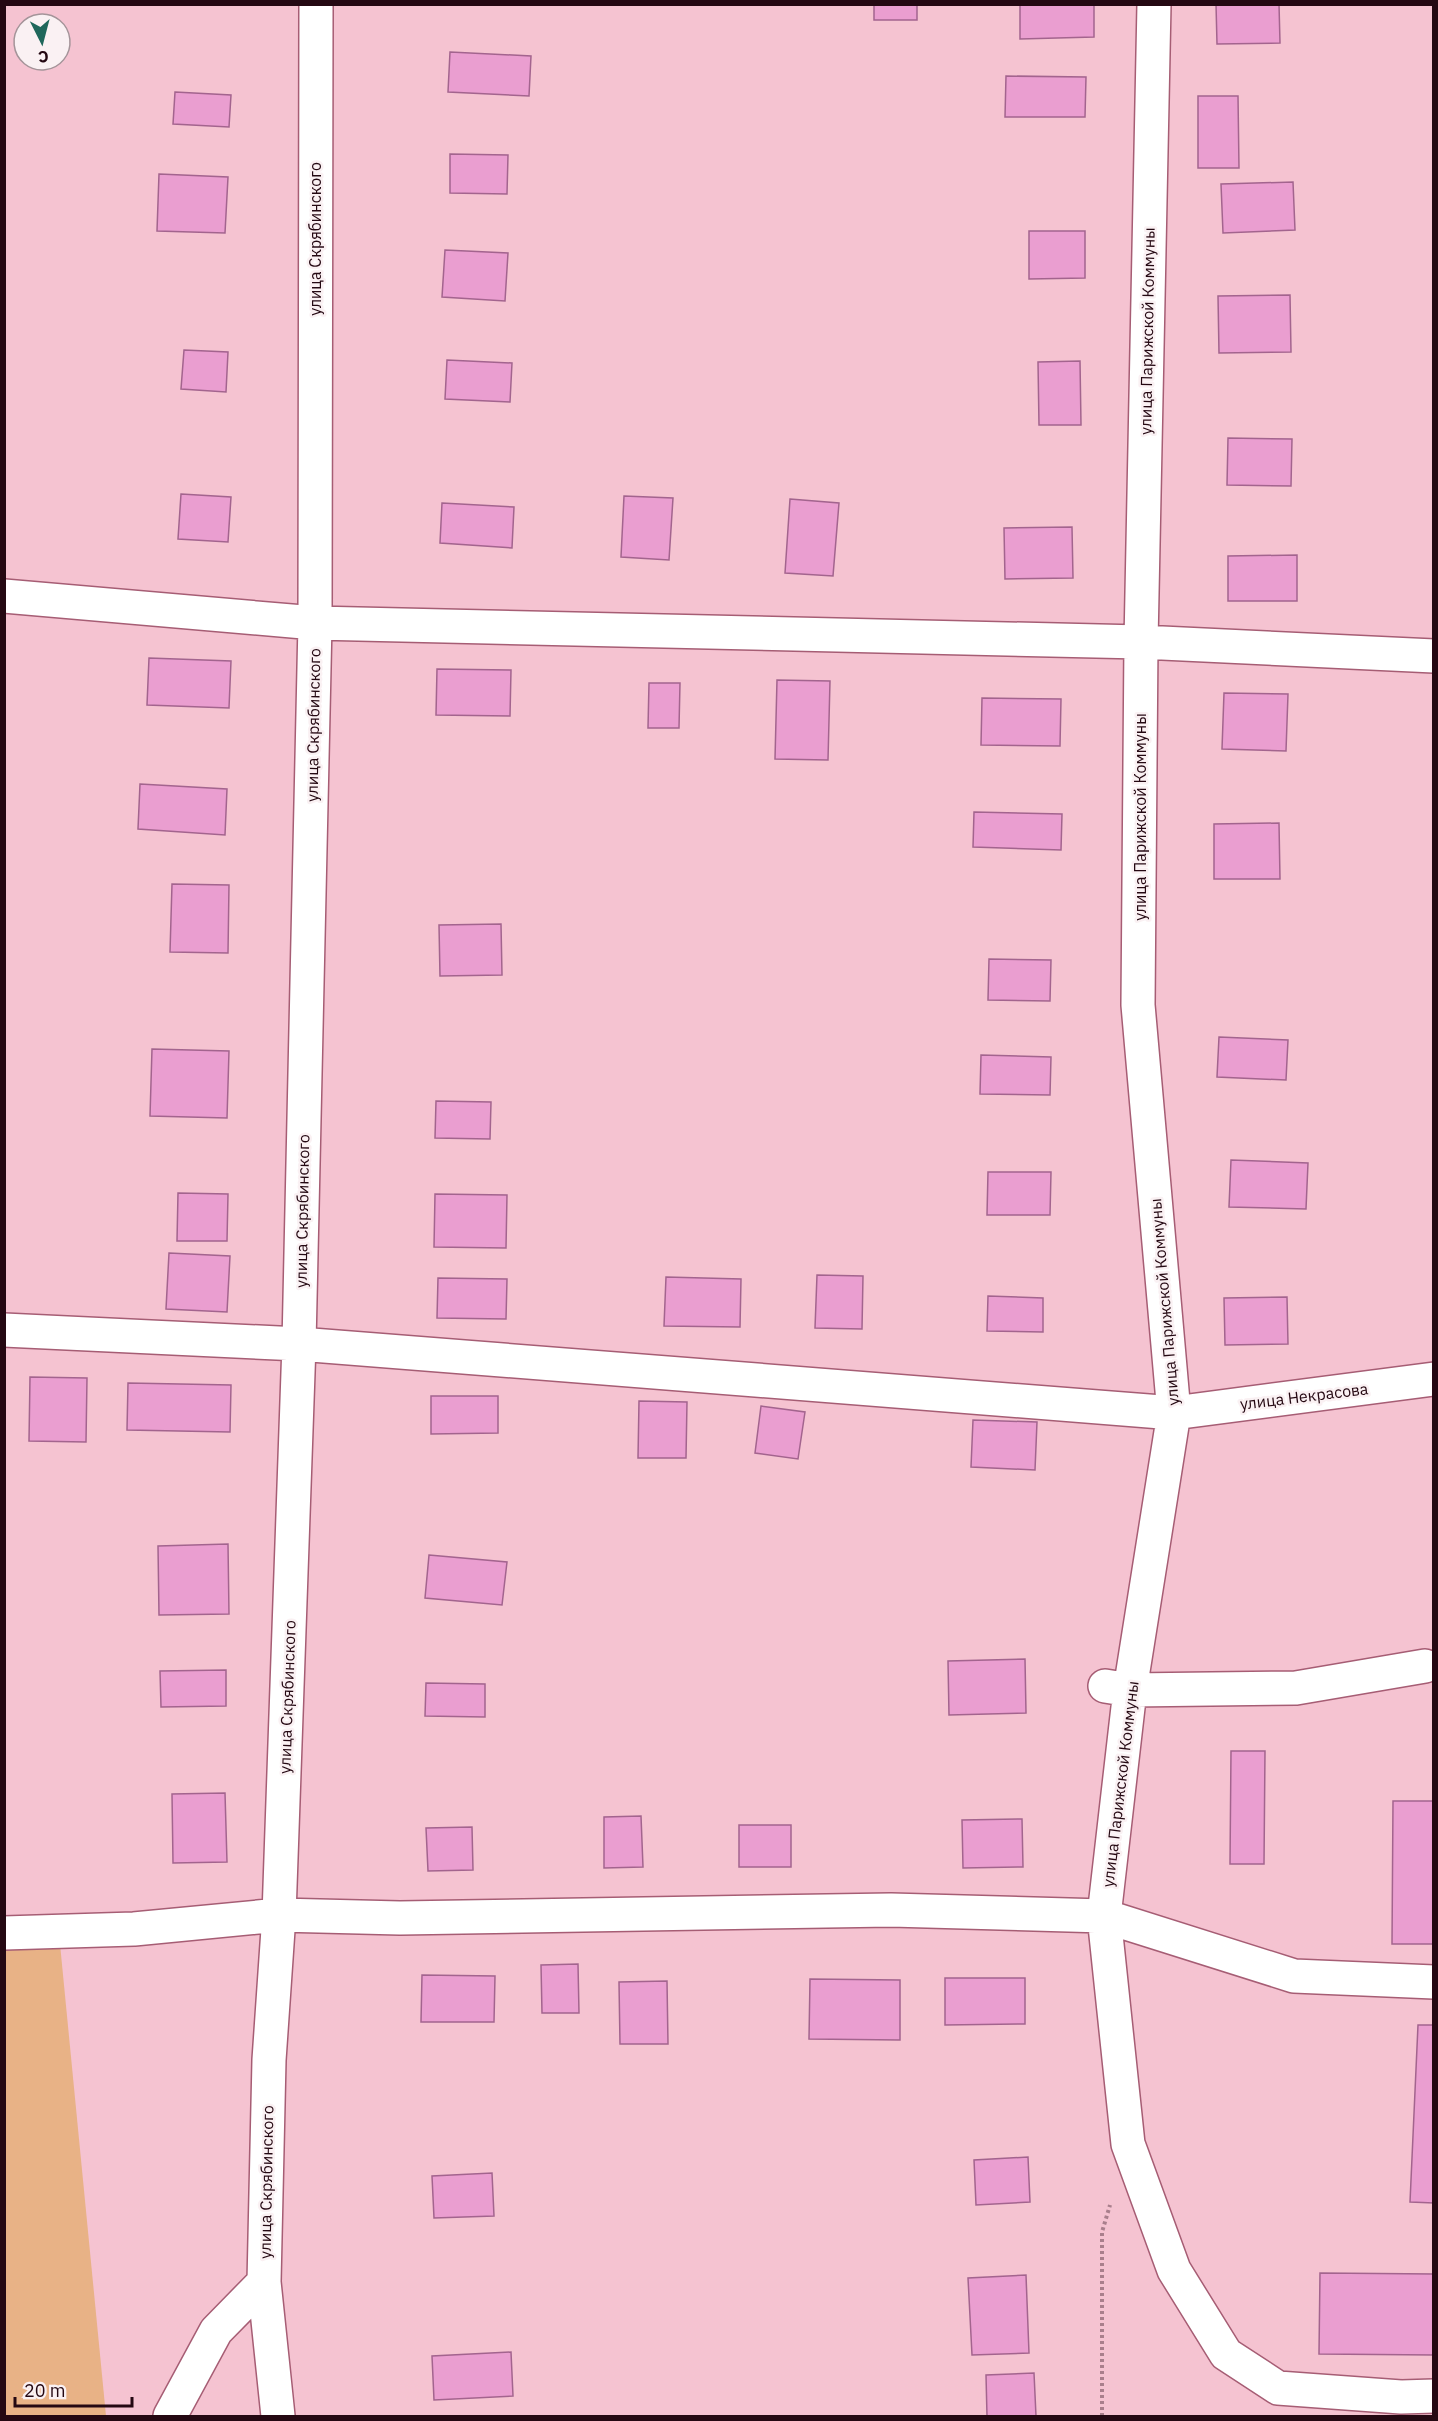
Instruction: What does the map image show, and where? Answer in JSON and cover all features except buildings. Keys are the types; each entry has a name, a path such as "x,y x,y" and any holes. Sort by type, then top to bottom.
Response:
{"street":[{"name":"улица Скрябинского","path":"278,2416 264,2282 268,2060 279,1915 299,1344 315,623 316,4"},
{"name":"улица Парижской Коммуны","path":"1154,4 1141,642 1138,1005 1174,1413 1118,1688 1104,1916 1128,2144 1174,2270 1227,2354 1278,2388 1401,2397 1434,2396"},
{"path":"4,596 315,623 1141,642 1434,656"},
{"name":"улица Некрасова","path":"4,1330 299,1344 1174,1413 1434,1380"},
{"path":"1118,1688 1296,1688 1425,1666"},
{"path":"4,1933 134,1929 279,1915 400,1918 891,1910 1104,1916 1294,1976 1434,1982"},
{"path":"170,2416 216,2331 264,2282"}],"path":[{"path":"1102,2416 1102,2232 1112,2199"}],"shaded area":[{"path":"60,1944 106,2416 5,2416 4,1951"}]}
